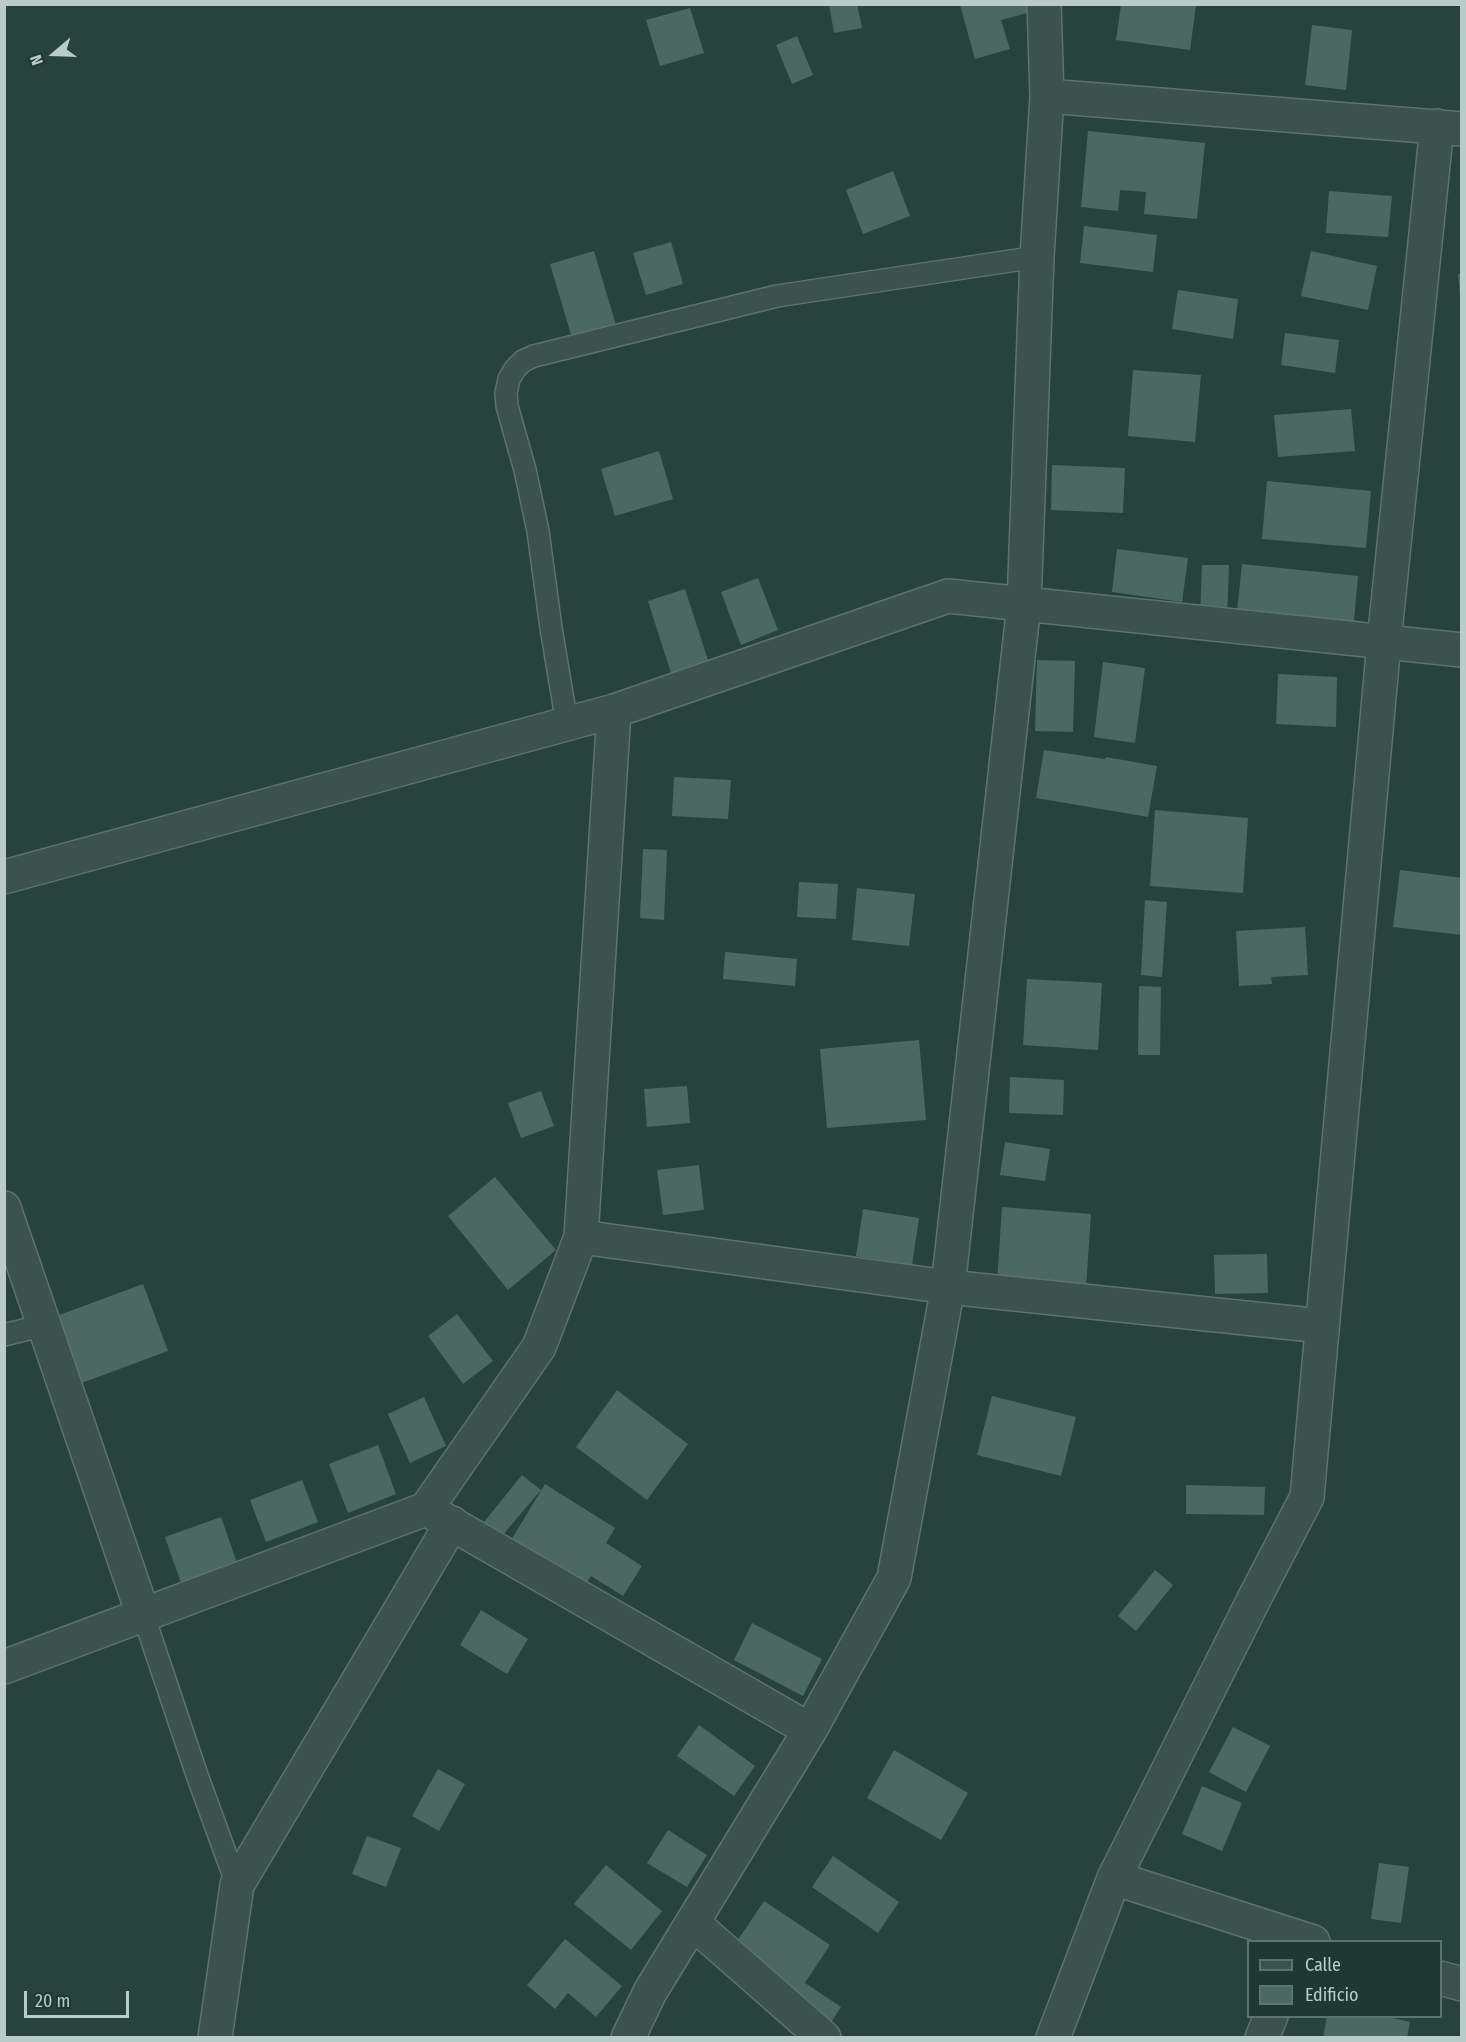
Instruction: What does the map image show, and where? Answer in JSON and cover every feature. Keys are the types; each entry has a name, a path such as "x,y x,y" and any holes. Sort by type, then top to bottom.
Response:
{"street":[{"path":"628,2037 650,1992 810,1730 894,1578 948,1287 1024,604 1037,257 1047,96 1044,4"},
{"path":"1047,96 1449,128 1384,642 1307,1497 1114,1878 1053,2037"},
{"path":"4,877 614,711 948,596 1461,650"},
{"path":"215,2037 237,1885 439,1516 538,1347 581,1237 614,711"},
{"path":"4,1208 143,1614"},
{"path":"581,1237 948,1287 1322,1326"},
{"path":"4,1667 143,1614 439,1516 810,1730"},
{"path":"1114,1878 1304,1940"},
{"path":"693,1923 824,2037"},
{"path":"1442,1979 1461,1984"},
{"path":"1262,2037 1270,2018"}],"lane":[{"path":"567,723 538,531 525,470 507,406 506,393 509,379 523,361 534,356 777,296 1037,257"},
{"path":"4,1335 44,1325"},
{"path":"143,1614 237,1885"}],"building":[{"path":"829,4 857,4 862,28 834,33"},
{"path":"960,5 1045,5 1046,8 1001,20 1010,49 975,59"},
{"path":"1121,5 1196,5 1190,50 1116,40"},
{"path":"690,8 704,53 660,66 646,20"},
{"path":"1312,25 1352,30 1346,90 1305,85"},
{"path":"797,36 813,75 792,84 776,45"},
{"path":"1088,131 1205,143 1197,219 1144,214 1146,192 1120,190 1118,211 1081,207"},
{"path":"893,171 910,216 863,234 846,190"},
{"path":"1329,191 1392,196 1388,237 1326,233"},
{"path":"1084,226 1157,235 1153,272 1080,263"},
{"path":"671,242 683,284 646,295 633,253"},
{"path":"594,251 616,325 572,338 550,264"},
{"path":"1311,251 1377,266 1368,310 1301,296"},
{"path":"1458,274 1462,274 1462,295 1460,295"},
{"path":"1178,290 1238,299 1233,339 1172,329"},
{"path":"1285,333 1339,340 1335,373 1281,365"},
{"path":"1133,370 1201,375 1195,442 1128,436"},
{"path":"1351,409 1355,451 1278,457 1274,415"},
{"path":"659,451 673,499 615,516 601,469"},
{"path":"1052,465 1125,468 1123,513 1051,510"},
{"path":"1267,481 1371,491 1366,548 1262,539"},
{"path":"1117,549 1188,558 1182,602 1112,592"},
{"path":"1242,564 1358,576 1353,632 1236,621"},
{"path":"1202,565 1229,565 1227,617 1200,616"},
{"path":"758,578 778,630 741,645 721,592"},
{"path":"685,589 708,660 671,673 648,601"},
{"path":"1037,660 1075,661 1073,732 1035,731"},
{"path":"1103,662 1145,668 1135,743 1094,737"},
{"path":"1278,674 1337,677 1336,727 1276,724"},
{"path":"1044,750 1157,766 1148,817 1036,798"},
{"path":"674,777 731,780 728,819 672,816"},
{"path":"1155,810 1248,818 1243,893 1150,886"},
{"path":"643,849 667,850 664,920 640,918"},
{"path":"1400,870 1462,878 1462,935 1393,927"},
{"path":"799,882 838,884 836,919 797,917"},
{"path":"857,888 915,894 909,946 852,940"},
{"path":"1145,900 1167,902 1162,977 1141,975"},
{"path":"1305,927 1308,975 1271,977 1272,984 1239,986 1236,931"},
{"path":"725,952 797,959 795,986 723,979"},
{"path":"1027,979 1102,983 1098,1050 1023,1045"},
{"path":"1139,986 1161,987 1160,1055 1138,1055"},
{"path":"919,1040 926,1120 827,1128 820,1049"},
{"path":"1010,1077 1064,1080 1063,1115 1009,1113"},
{"path":"687,1086 690,1123 647,1127 644,1089"},
{"path":"541,1091 554,1126 521,1138 508,1103"},
{"path":"1005,1142 1050,1149 1045,1181 1000,1175"},
{"path":"699,1165 704,1210 663,1215 657,1170"},
{"path":"495,1177 556,1250 508,1290 448,1216"},
{"path":"1002,1207 1091,1214 1086,1288 997,1282"},
{"path":"863,1209 919,1218 912,1265 856,1256"},
{"path":"1267,1254 1268,1293 1215,1294 1214,1255"},
{"path":"143,1284 168,1351 79,1384 54,1317"},
{"path":"457,1314 493,1361 463,1384 428,1336"},
{"path":"617,1390 688,1444 647,1500 576,1447"},
{"path":"992,1396 1076,1417 1061,1476 977,1455"},
{"path":"424,1397 446,1446 410,1463 388,1414"},
{"path":"378,1445 396,1494 348,1513 329,1464"},
{"path":"522,1475 541,1490 501,1537 484,1522"},
{"path":"302,1480 318,1522 266,1542 250,1500"},
{"path":"545,1484 615,1528 606,1543 642,1566 623,1596 591,1576 581,1592 508,1545"},
{"path":"1186,1485 1265,1487 1264,1515 1186,1514"},
{"path":"221,1517 238,1566 182,1586 165,1537"},
{"path":"1155,1570 1173,1585 1136,1631 1118,1616"},
{"path":"481,1610 528,1639 507,1674 460,1645"},
{"path":"752,1623 822,1659 803,1696 734,1660"},
{"path":"699,1725 755,1766 734,1796 677,1756"},
{"path":"1233,1727 1270,1746 1246,1792 1209,1772"},
{"path":"894,1750 968,1793 941,1840 867,1798"},
{"path":"438,1769 465,1784 439,1831 412,1816"},
{"path":"1202,1786 1242,1803 1222,1851 1182,1834"},
{"path":"668,1830 707,1855 687,1887 647,1863"},
{"path":"367,1836 401,1848 386,1887 352,1874"},
{"path":"833,1856 899,1902 878,1933 812,1887"},
{"path":"1379,1863 1409,1867 1401,1923 1371,1919"},
{"path":"606,1865 662,1911 631,1950 574,1904"},
{"path":"764,1901 830,1945 805,1983 841,2007 828,2027 725,1959"},
{"path":"565,1939 622,1986 596,2017 568,1993 555,2009 527,1985"},
{"path":"1327,2018 1393,2018 1410,2022 1407,2038 1323,2038"}]}
